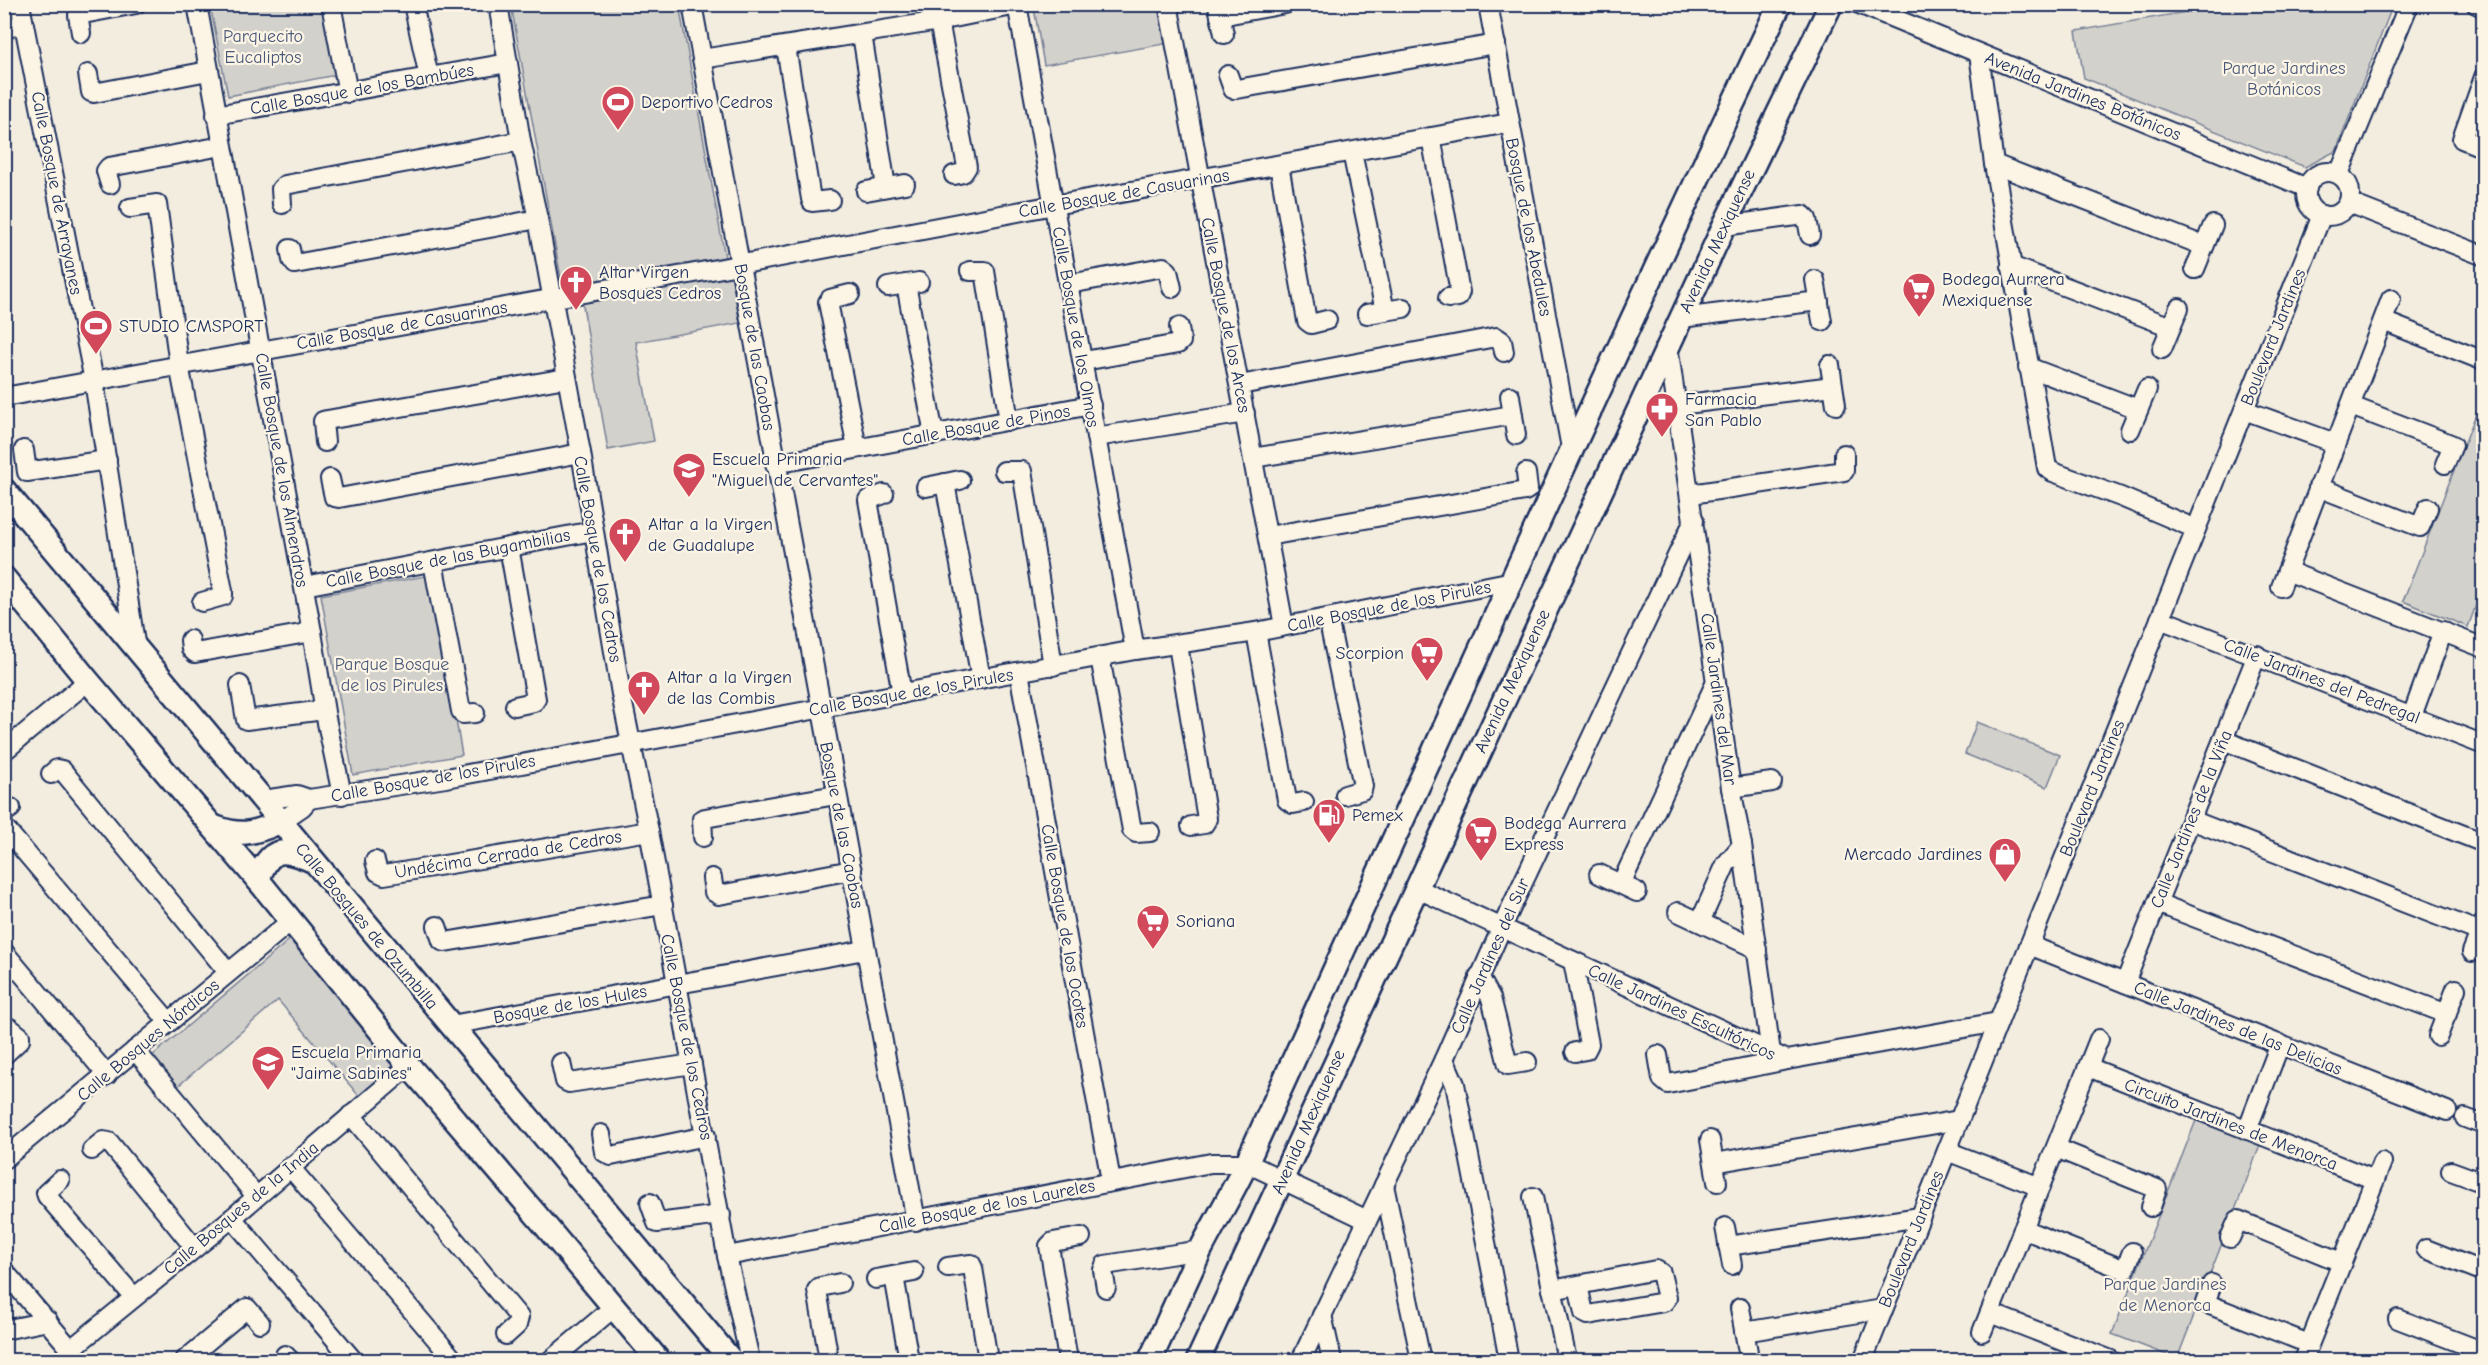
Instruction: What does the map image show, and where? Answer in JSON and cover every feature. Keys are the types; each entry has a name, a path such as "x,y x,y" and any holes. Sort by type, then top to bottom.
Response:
{"main road":[{"path":"1150,1360 1201,1250 1247,1163 1329,979 1513,581 1571,448 1780,4"},
{"name":"Avenida Mexiquense","path":"1198,1360 1668,345 1831,4"},
{"name":"Calle Bosques de Ozumbilla","path":"4,490 731,1360"},
{"path":"4,578 88,681 258,880 409,1066 658,1360"},
{"path":"212,826 228,832 257,832 280,822"},
{"path":"258,880 264,862 274,853 289,852 314,862"}],"street":[{"name":"Calle Bosque de Arrayanes","path":"20,4 94,381 136,649"},
{"path":"81,33 78,15 136,4"},
{"name":"Calle Bosque de los Almendros","path":"196,4 312,632 324,710 342,795"},
{"path":"331,4 348,93"},
{"path":"413,4 429,77"},
{"name":"Calle Bosque de los Cedros","path":"498,4 520,141 538,219 581,453 592,531 621,694 650,831 728,1256 750,1360"},
{"name":"Bosque de las Caobas","path":"692,4 916,1221"},
{"name":"Calle Bosque de los Arces","path":"1168,4 1284,626"},
{"path":"1224,34 1219,10 1285,4"},
{"name":"Bosque de los Abedules","path":"1488,4 1571,448"},
{"name":"Avenida Jardines Botánicos","path":"1859,4 2307,188"},
{"path":"2339,174 2409,4"},
{"path":"2476,4 2484,8"},
{"path":"702,59 939,21 1019,5"},
{"name":"Calle Bosque de los Olmos","path":"1019,5 1135,650"},
{"path":"939,21 967,166 963,173 954,175"},
{"path":"4,28 23,25"},
{"path":"862,34 886,188"},
{"path":"1228,75 1233,89 1237,89 1496,44"},
{"path":"786,47 811,199 812,202 830,200"},
{"path":"1979,54 1994,164 2047,468 2196,529"},
{"name":"Calle Bosque de los Bambúes","path":"216,115 508,63"},
{"path":"88,74 91,92 94,93 208,71"},
{"path":"2484,77 2462,132 2462,139 2484,148"},
{"name":"Calle Bosque de Casuarinas","path":"4,397 1509,123"},
{"path":"1431,137 1460,292 1458,297 1448,298"},
{"path":"282,204 282,186 520,141"},
{"path":"110,184 106,171 109,167 222,146"},
{"path":"1352,152 1376,312 1403,308"},
{"path":"1994,164 2204,246"},
{"path":"1279,165 1307,321 1311,324 1327,320"},
{"path":"2332,172 2339,174 2350,187 2349,203 2343,211 2334,216 2322,215 2312,209 2308,203 2307,188 2316,175 2332,172"},
{"path":"866,191 905,184"},
{"path":"2349,203 2484,256"},
{"path":"130,208 157,204 179,365 224,591 223,596 202,602"},
{"path":"1724,226 1803,215 1807,219 1810,235"},
{"name":"Boulevard Jardines","path":"1863,1360 2322,215"},
{"path":"290,249 295,264 538,219"},
{"path":"2195,269 2213,225"},
{"path":"2011,266 2171,327"},
{"path":"1069,284 1163,267 1168,271 1172,288"},
{"path":"970,272 983,270 986,273 1009,421"},
{"path":"1815,280 1822,321"},
{"path":"904,284 934,435"},
{"path":"850,294 830,298 828,302 857,448"},
{"path":"2391,299 2284,579 2443,631 2484,648"},
{"path":"1681,318 1819,301"},
{"path":"2162,349 2179,308"},
{"path":"2383,321 2484,361"},
{"path":"1084,361 1178,344 1181,341 1179,327"},
{"path":"1240,385 1497,337 1502,341 1504,352"},
{"name":"Calle Jardines del Mar","path":"1668,345 1731,788 1742,844 1757,949 1779,1057"},
{"path":"1830,365 1836,405"},
{"path":"2028,367 2139,409"},
{"path":"324,442 322,421 566,378"},
{"path":"1678,405 1833,386"},
{"path":"2130,430 2147,389"},
{"path":"1510,396 1516,435"},
{"name":"Calle Bosque de Pinos","path":"775,464 1091,405"},
{"path":"2351,406 2453,445 2445,464"},
{"path":"2244,410 2335,444"},
{"path":"1096,437 1245,413"},
{"path":"1253,458 1513,415"},
{"path":"24,450 27,472 107,460"},
{"path":"330,480 334,497 339,498 581,453"},
{"path":"1691,494 1844,471 1846,467 1844,454"},
{"path":"1004,471 1022,471 1053,666"},
{"path":"1268,536 1525,491 1529,485 1526,473"},
{"path":"926,487 952,482 981,679"},
{"path":"2318,487 2420,527 2428,508"},
{"path":"884,494 871,498 868,503 902,694"},
{"name":"Calle Jardines del Sur","path":"1301,1360 1444,1059 1479,976 1694,520"},
{"name":"Calle Bosque de las Bugambilias","path":"303,586 592,531"},
{"path":"509,547 536,699 534,702 515,706"},
{"path":"433,562 461,711 463,714 475,713"},
{"name":"Calle Bosque de los Pirules","path":"263,801 297,795 309,799 342,795 446,778 1135,650 1256,632 1513,581"},
{"path":"1328,618 1363,786 1362,790 1345,795"},
{"name":"Calle Jardines del Pedregal","path":"2160,619 2484,745"},
{"path":"2412,716 2443,631"},
{"path":"190,640 191,649 195,653 312,632"},
{"path":"1256,632 1287,800 1293,804 1304,802"},
{"path":"1178,645 1208,819 1204,824 1191,826"},
{"name":"Calle Jardines de la Viña","path":"2125,983 2257,655"},
{"path":"1100,657 1132,830 1136,833 1150,832"},
{"name":"Calle Bosque de los Ocotes","path":"1020,672 1111,1181"},
{"path":"4,750 88,681"},
{"path":"1599,874 1629,888 1716,682"},
{"path":"240,685 246,720 324,710"},
{"path":"2223,740 2484,843"},
{"path":"51,774 62,770 228,972"},
{"path":"1731,788 1772,782"},
{"path":"703,837 702,819 705,818 836,795"},
{"name":"Calle Bosque de los Pirules","path":"280,822 302,807 309,799"},
{"path":"2191,820 2482,927 2472,952"},
{"path":"4,827 168,1022"},
{"name":"Undécima Cerrada de Cedros","path":"375,861 378,872 384,874 650,831"},
{"path":"1700,922 1726,864 1742,844"},
{"path":"712,878 714,892 718,895 852,870"},
{"name":"Calle Jardines Escultóricos","path":"1416,888 1779,1057 1998,1022"},
{"path":"2157,903 2446,1014"},
{"path":"437,926 442,941 445,942 663,905"},
{"path":"1678,912 1757,949"},
{"name":"Calle Bosques Nórdicos","path":"4,1159 291,921"},
{"name":"Calle Jardines de las Delicias","path":"2029,945 2447,1111"},
{"name":"Bosque de los Hules","path":"451,1026 866,950"},
{"path":"4,952 106,1075"},
{"path":"1573,961 1589,1044 1586,1050 1575,1052"},
{"path":"1479,976 1491,998 1508,1065 1527,1062"},
{"path":"2438,1036 2456,989"},
{"path":"4,1055 20,1040 20,1036 10,1028"},
{"path":"1982,1332 2098,1039"},
{"path":"2247,1130 2280,1044"},
{"path":"135,1050 255,1196"},
{"path":"1658,1055 1662,1079 1668,1084 1779,1057"},
{"path":"1444,1059 1455,1084 1509,1360"},
{"path":"561,1063 565,1081 569,1083 692,1064"},
{"name":"Calle Bosques de la India","path":"76,1355 134,1297 232,1218 409,1066"},
{"name":"Circuito Jardines de Menorca","path":"2088,1067 2375,1180"},
{"path":"351,1115 519,1317 517,1325 506,1335"},
{"path":"2465,1118 2484,1125"},
{"path":"1714,1163 1959,1120"},
{"path":"601,1134 604,1152 611,1156 706,1136"},
{"path":"1710,1140 1718,1182"},
{"path":"92,1150 103,1142 109,1142 194,1247"},
{"path":"2056,1148 2157,1189 2151,1207"},
{"path":"1947,1151 2040,1187"},
{"path":"2212,1284 2205,1303 2306,1352 2382,1162"},
{"name":"Calle Bosque de los Laureles","path":"728,1256 1211,1163 1247,1163"},
{"path":"1247,1163 1367,1220"},
{"path":"290,1167 454,1360"},
{"path":"2451,1171 2484,1184"},
{"path":"60,1180 46,1193 47,1196 134,1297"},
{"path":"1384,1185 1421,1360"},
{"path":"1533,1197 1567,1360"},
{"path":"650,1203 657,1224 721,1215"},
{"path":"1728,1246 1920,1217"},
{"path":"232,1218 353,1360"},
{"path":"2230,1238 2238,1220 2341,1262"},
{"path":"1725,1227 1732,1265"},
{"path":"2023,1229 2125,1270 2132,1252"},
{"path":"1068,1360 1049,1246 1053,1242 1081,1237"},
{"path":"2426,1249 2484,1272"},
{"path":"1106,1288 1103,1270 1105,1265 1201,1250"},
{"path":"948,1267 967,1263 973,1268 988,1360"},
{"path":"4,1271 76,1355"},
{"path":"876,1279 914,1272"},
{"path":"894,1276 909,1360"},
{"path":"829,1360 817,1290 820,1287 840,1283"},
{"path":"1552,1290 1578,1285"},
{"path":"185,1360 247,1308 260,1323"},
{"path":"551,1360 613,1308"},
{"path":"1740,1308 1748,1352"},
{"path":"1744,1332 1883,1309"},
{"path":"1990,1313 2110,1360"},
{"path":"1322,1315 1332,1360"},
{"path":"710,1336 726,1338 730,1336 740,1318"},
{"path":"2398,1319 2484,1352"},
{"path":"4,1330 48,1321"}],"green space":[{"path":"1057,4 1163,5 1170,43 1044,65 1034,8"},
{"name":"Parquecito Eucaliptos","path":"210,5 327,5 341,74 228,96"},
{"name":"Deportivo Cedros","path":"511,5 679,5 725,257 563,289"},
{"name":"Parque Jardines Botánicos","path":"2226,5 2362,5 2364,12 2392,7 2336,151 2305,167 2084,78 2076,31"},
{"path":"731,274 740,323 636,342 654,441 608,450 582,300"},
{"path":"2483,396 2483,586 2468,627 2403,601"},
{"name":"Parque Bosque de los Pirules","path":"431,575 462,755 353,775 321,595"},
{"path":"1977,722 2060,755 2047,787 1965,754"},
{"path":"294,936 399,1062 359,1096 278,1000 178,1086 152,1056"},
{"name":"Parque Jardines de Menorca","path":"2197,1118 2261,1143 2177,1359 2112,1334"}],"place":[{"name":"Deportivo Cedros","path":"618,131"},
{"name":"Altar Virgen Bosques Cedros","path":"576,311"},
{"name":"Bodega Aurrera Mexiquense","path":"1919,318"},
{"name":"STUDIO CMSPORT","path":"96,355"},
{"name":"Farmacia San Pablo","path":"1662,438"},
{"name":"Escuela Primaria \"Miguel de Cervantes\"","path":"689,498"},
{"name":"Altar a la Virgen de Guadalupe","path":"625,563"},
{"name":"Scorpion","path":"1427,682"},
{"name":"Altar a la Virgen de las Combis","path":"644,716"},
{"name":"Pemex","path":"1329,844"},
{"name":"Bodega Aurrera Express","path":"1481,862"},
{"name":"Mercado Jardines","path":"2005,883"},
{"name":"Soriana","path":"1153,950"},
{"name":"Escuela Primaria \"Jaime Sabines\"","path":"268,1091"}]}
